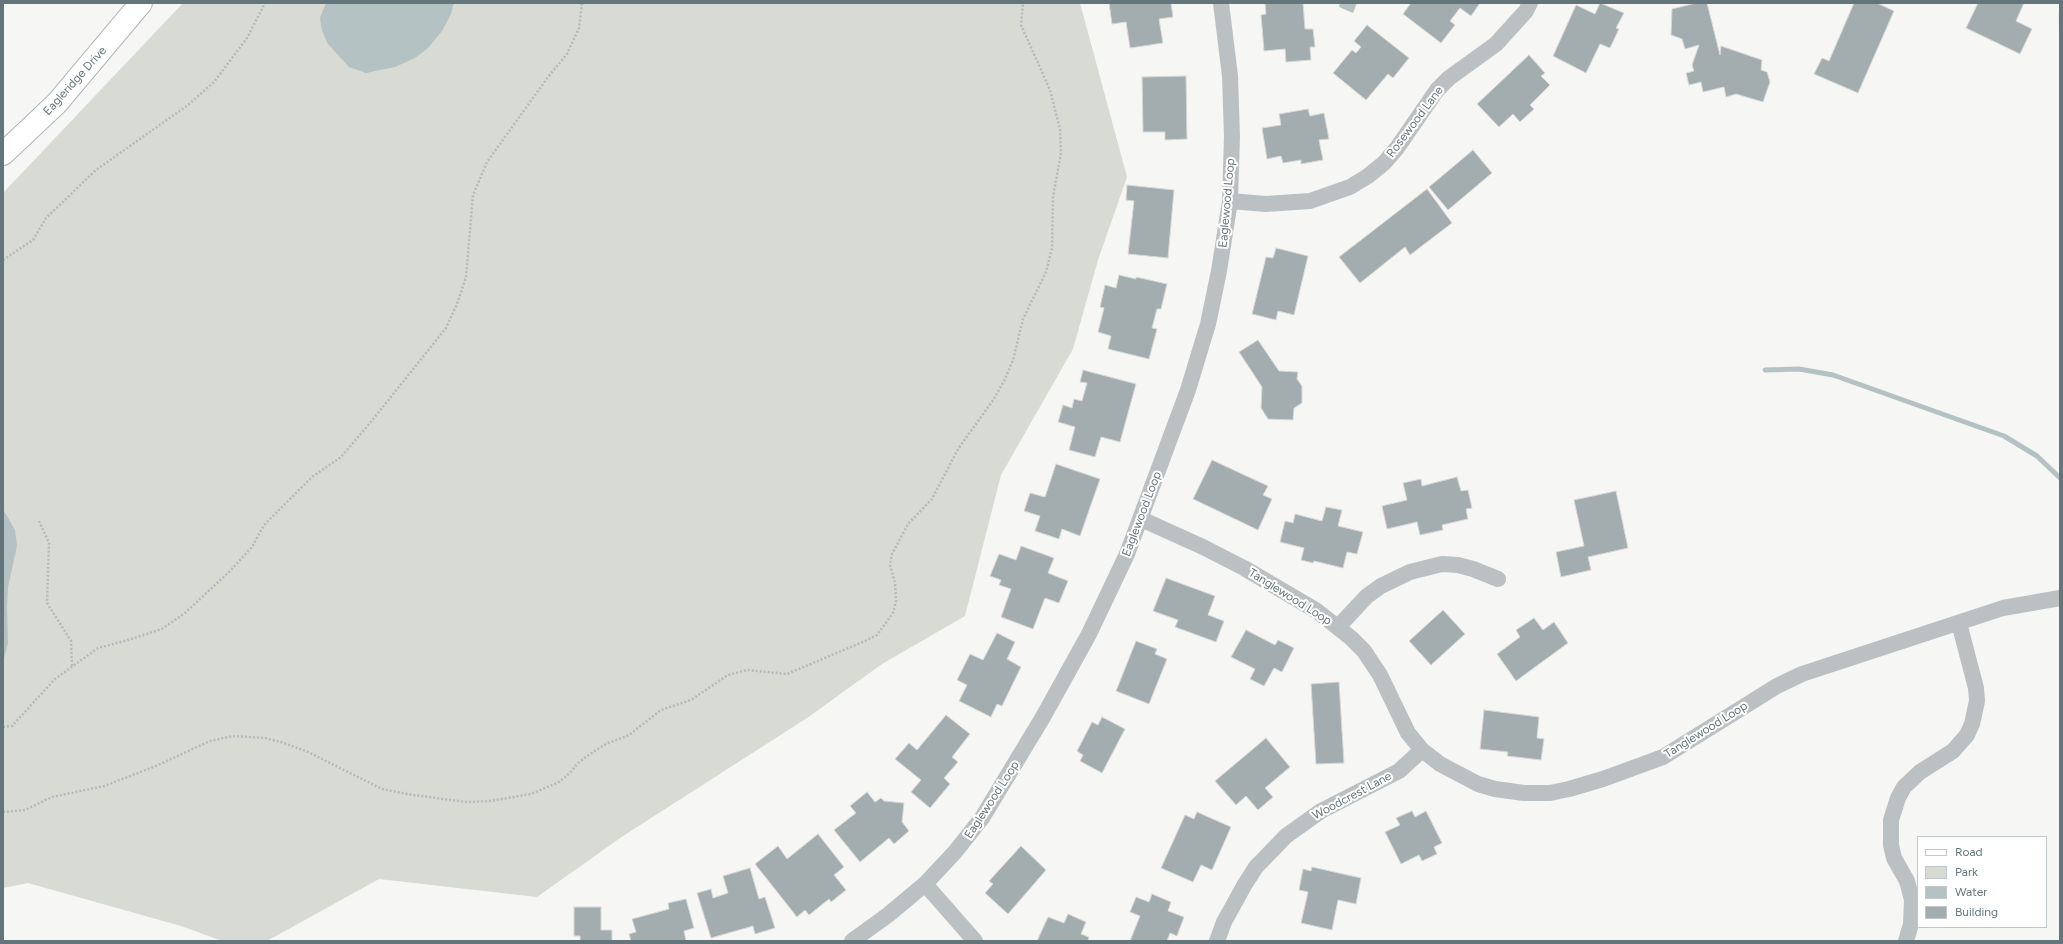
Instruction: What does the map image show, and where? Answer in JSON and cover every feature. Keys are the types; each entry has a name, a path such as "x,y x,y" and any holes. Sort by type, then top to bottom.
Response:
{"main road":[{"name":"Eagleridge Drive","path":"3,154 57,103 141,3"}],"street":[{"name":"Eaglewood Loop","path":"852,941 888,915 925,884 968,837 1013,768 1089,634 1110,594 1141,519 1200,354 1216,291 1230,201 1232,107 1227,45 1221,3"},
{"name":"Rosewood Lane","path":"1230,201 1266,204 1310,201 1350,187 1368,176 1384,163 1397,148 1437,90 1449,78 1496,44 1526,11 1530,3"},
{"name":"Tanglewood Loop","path":"1141,519 1203,547 1244,568 1317,611 1338,627 1364,651 1372,663 1408,732 1422,750 1440,764 1459,776 1495,789 1534,794 1570,789 1603,779 1663,756 1788,680 2003,608 2060,598"},
{"path":"1338,627 1367,596 1380,586 1410,572 1442,564 1458,565 1498,579"},
{"path":"1906,941 1911,924 1912,900 1907,881 1894,858 1891,845 1891,820 1898,798 1908,783 1920,772 1953,751 1967,735 1972,724 1976,701 1976,688 1959,623"},
{"name":"Woodcrest Lane","path":"1217,941 1224,922 1256,867 1286,836 1321,811 1399,771 1422,750"},
{"path":"925,884 975,941"}],"path":[{"path":"3,260 33,240 46,218 96,170 188,105 214,82 247,38 265,3"},
{"path":"3,727 12,726 55,679 98,648 128,640 162,628 185,613 206,595 252,547 264,525 312,477 341,457 446,328 457,304 466,277 473,195 487,162 548,77 567,54 579,28 582,3"},
{"path":"3,812 25,810 52,797 104,786 156,766 210,740 233,736 266,738 281,742 308,752 382,788 413,795 467,802 490,801 531,794 559,782 570,773 578,763 606,744 629,735 661,710 691,700 728,675 747,670 787,674 877,635 893,613 896,601 895,583 890,565 892,554 908,524 932,499 958,449 994,399 1013,360 1023,319 1046,272 1052,248 1053,197 1061,152 1060,129 1050,90 1021,24 1022,3"},
{"path":"39,521 49,543 47,603 71,641 72,667"}],"green space":[{"path":"183,3 1080,3 1127,177 1098,260 1073,349 1001,475 965,616 882,664 807,718 623,836 537,897 379,879 267,941 222,941 181,926 28,883 3,888 3,193"}],"water":[{"path":"326,3 454,3 451,14 442,31 427,49 415,58 395,67 366,73 349,67 328,44 322,31 320,18"},
{"path":"1340,3 1357,3 1353,13 1339,7"},
{"path":"3,509 15,530 17,546 8,587 8,643 3,662"}],"building":[{"path":"1109,3 1171,3 1173,17 1159,19 1163,43 1130,48 1126,22 1112,24"},
{"path":"1265,3 1303,3 1305,29 1313,29 1315,47 1310,47 1311,60 1286,62 1285,49 1264,51 1261,15 1266,14"},
{"path":"1411,3 1480,3 1471,16 1460,8 1450,21 1455,25 1441,43 1403,14"},
{"path":"1600,3 1624,13 1616,28 1619,29 1610,48 1600,44 1586,73 1553,56 1576,5 1595,14"},
{"path":"1696,3 1707,3 1720,55 1721,46 1762,60 1761,70 1767,72 1770,82 1763,102 1736,94 1726,97 1724,87 1703,92 1701,82 1689,85 1686,73 1694,71 1692,65 1699,45 1685,49 1682,39 1671,35 1672,9"},
{"path":"1854,3 1877,3 1894,11 1858,93 1814,74 1822,58 1829,61"},
{"path":"1978,3 2024,3 2016,21 2032,29 2020,54 1966,28"},
{"path":"2059,14 2060,14 2060,49"},
{"path":"1367,25 1409,58 1393,78 1388,74 1366,100 1333,73 1352,50 1356,53 1361,47 1354,41"},
{"path":"1529,55 1545,73 1541,76 1550,85 1530,105 1534,109 1520,122 1513,114 1499,127 1477,104"},
{"path":"1186,76 1187,139 1165,140 1165,132 1143,132 1142,77"},
{"path":"1308,109 1310,116 1324,113 1329,139 1319,140 1323,160 1301,164 1301,160 1283,163 1281,156 1267,159 1262,128 1281,125 1279,114"},
{"path":"1473,150 1492,173 1448,210 1429,187"},
{"path":"1127,185 1174,190 1168,258 1128,254 1134,201 1126,200"},
{"path":"1427,189 1452,223 1410,255 1405,247 1360,283 1339,257"},
{"path":"1276,248 1308,256 1294,315 1278,311 1276,320 1252,314 1266,257 1273,258"},
{"path":"1119,275 1167,284 1161,309 1157,309 1152,328 1157,329 1149,359 1108,349 1111,336 1098,332 1104,308 1100,307 1105,285 1116,288"},
{"path":"1258,340 1279,371 1298,372 1297,379 1302,386 1302,403 1294,408 1293,420 1268,419 1261,408 1262,387 1239,352"},
{"path":"1083,370 1136,384 1120,442 1101,437 1095,457 1069,450 1075,427 1058,422 1063,405 1072,408 1074,399 1082,401 1087,383 1080,382"},
{"path":"1212,460 1268,486 1263,495 1272,499 1258,530 1193,499"},
{"path":"1056,464 1100,479 1080,536 1062,529 1059,539 1035,531 1040,516 1024,511 1030,493 1045,497"},
{"path":"1457,477 1461,491 1468,490 1472,508 1466,509 1468,519 1442,525 1443,530 1420,535 1417,522 1387,529 1382,506 1407,500 1403,483 1421,479 1422,486"},
{"path":"1616,491 1628,548 1588,557 1591,570 1561,577 1556,552 1584,546 1574,500"},
{"path":"1326,507 1342,510 1338,526 1363,532 1357,554 1347,552 1343,568 1314,561 1313,563 1301,560 1304,548 1280,542 1285,521 1293,523 1295,514 1322,521"},
{"path":"1021,546 1054,558 1048,573 1068,581 1059,603 1045,598 1033,629 1001,617 1011,589 999,585 1001,580 990,576 999,554 1016,560"},
{"path":"1166,578 1215,596 1208,615 1224,621 1216,642 1175,627 1178,620 1153,611"},
{"path":"1443,610 1465,634 1431,665 1409,641"},
{"path":"1534,618 1543,630 1554,622 1568,643 1516,681 1497,654 1520,637 1516,630"},
{"path":"1246,630 1275,645 1278,640 1294,648 1282,672 1274,668 1264,686 1250,679 1255,669 1231,657"},
{"path":"997,633 1015,642 1007,659 1021,667 1002,706 997,704 991,717 959,701 967,685 957,680 970,654 983,660"},
{"path":"1136,641 1157,649 1155,654 1167,659 1149,704 1116,691"},
{"path":"1339,682 1344,763 1316,764 1311,684"},
{"path":"1484,710 1539,717 1537,738 1544,739 1541,760 1507,756 1508,752 1480,749"},
{"path":"946,715 970,734 952,757 958,762 944,778 950,784 930,808 911,792 921,780 895,759 909,743 917,750"},
{"path":"1102,717 1125,729 1102,773 1080,761 1083,755 1077,751 1092,722 1098,725"},
{"path":"1266,738 1290,767 1265,788 1273,797 1258,810 1246,796 1236,805 1215,781"},
{"path":"867,792 875,802 881,798 884,801 904,803 902,822 909,831 894,844 889,838 860,862 834,830 856,813 850,806"},
{"path":"1412,811 1415,817 1426,811 1442,843 1434,847 1437,854 1422,861 1419,855 1401,864 1385,832 1400,825 1396,818"},
{"path":"1197,812 1231,827 1212,870 1201,865 1193,882 1161,868 1185,815 1194,819"},
{"path":"818,834 844,867 834,875 846,890 831,902 829,899 809,915 805,910 797,917 755,864 778,846 787,859"},
{"path":"1021,846 1046,870 1008,914 985,893 993,884 989,881"},
{"path":"1312,867 1361,878 1356,904 1338,900 1332,930 1301,923 1308,892 1299,890 1303,869 1311,871"},
{"path":"750,868 759,899 765,897 775,928 755,934 753,926 711,938 697,893 711,889 713,898 728,893 723,876"},
{"path":"1152,894 1171,902 1168,911 1184,917 1177,936 1170,933 1167,941 1130,941 1140,916 1130,912 1136,897 1149,902"},
{"path":"686,899 694,928 684,931 686,941 631,941 629,934 636,932 632,919 669,909 668,903"},
{"path":"574,907 601,907 601,930 612,930 612,941 580,941 580,936 574,936"},
{"path":"1068,914 1086,922 1081,934 1089,937 1088,941 1037,941 1048,917 1064,923"}],"waterway":[{"path":"1765,370 1799,369 1833,375 2004,436 2037,456 2060,478"}]}
